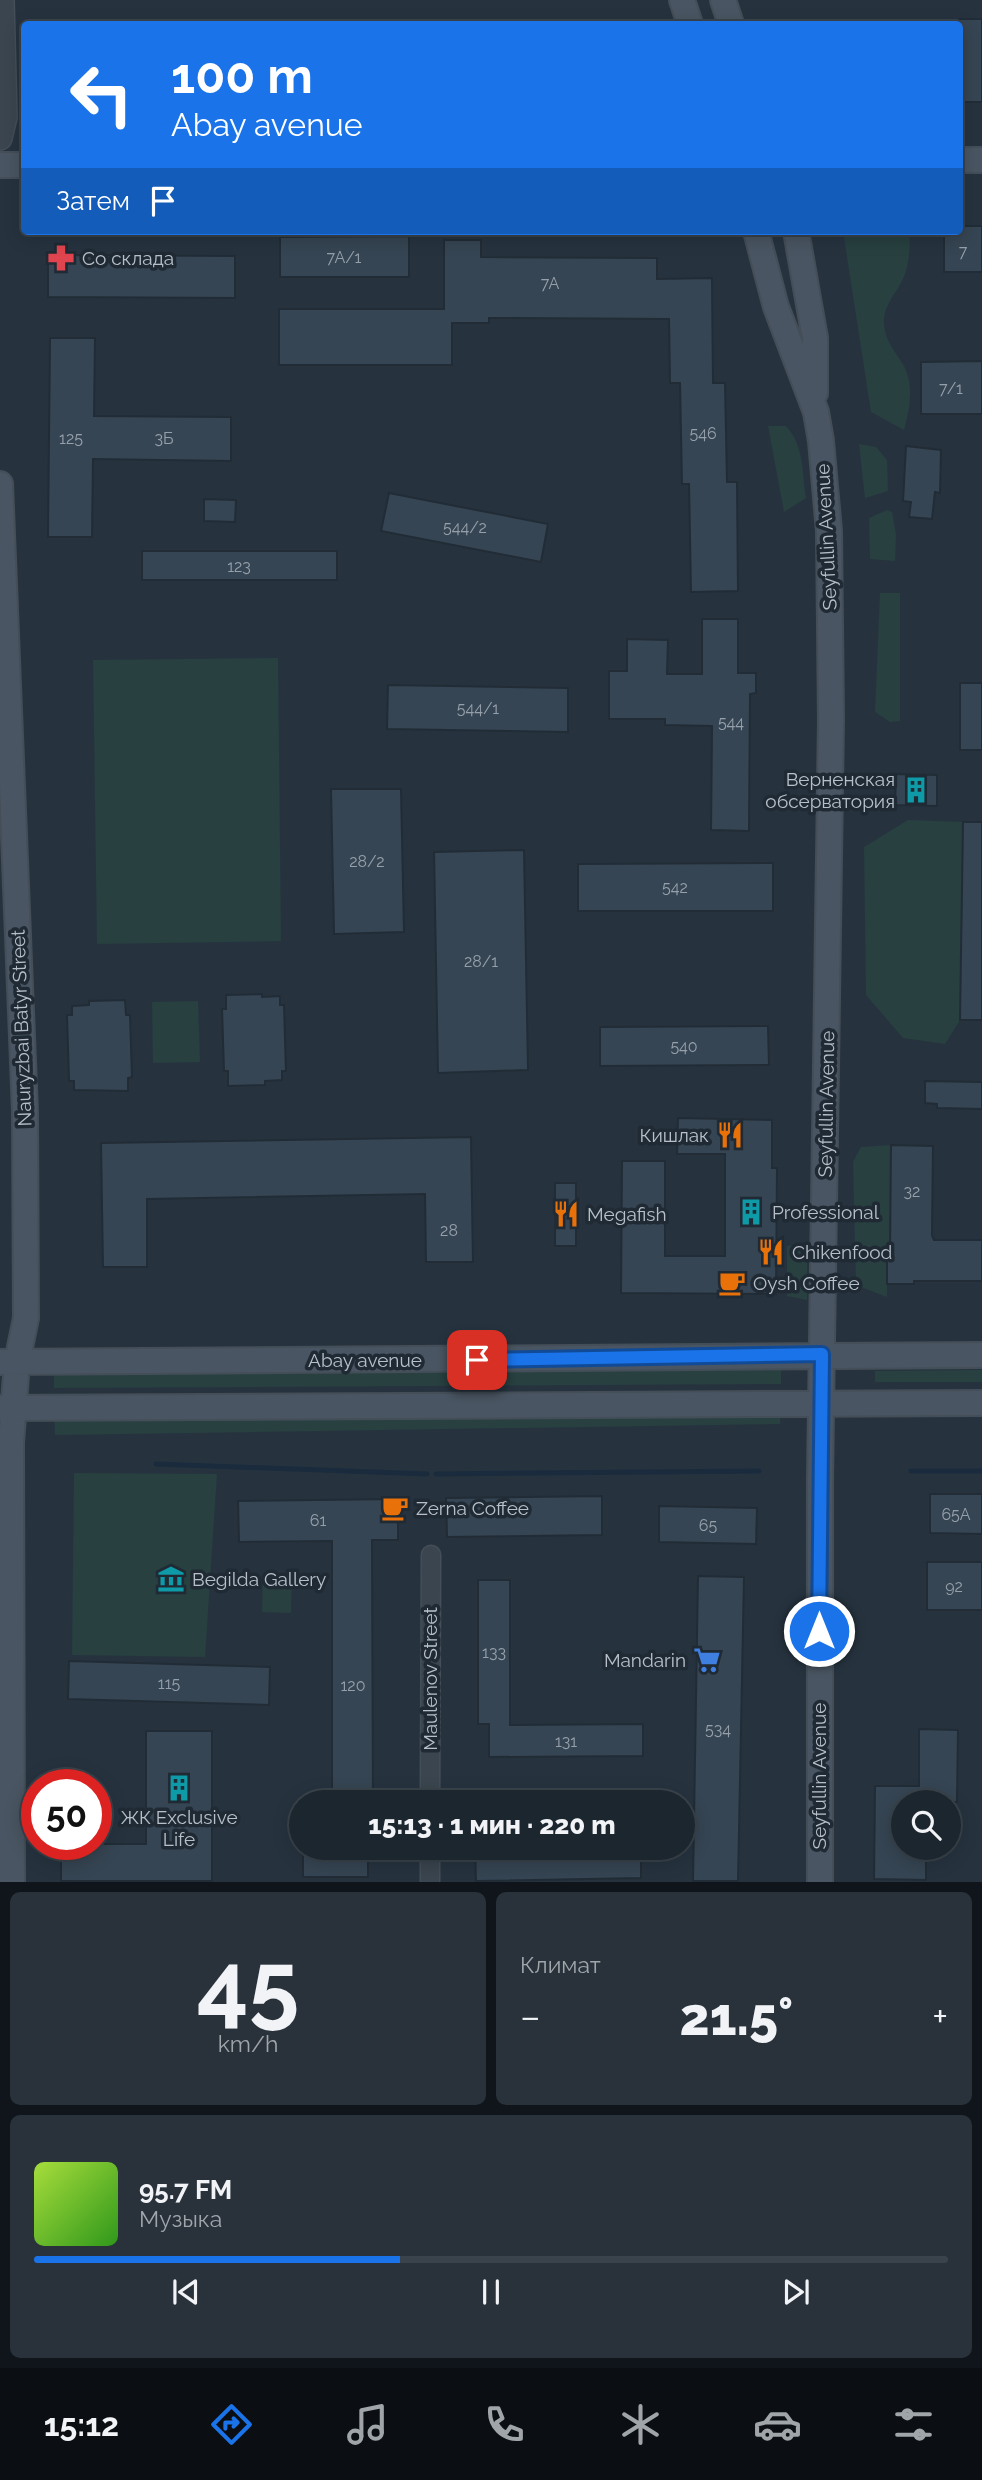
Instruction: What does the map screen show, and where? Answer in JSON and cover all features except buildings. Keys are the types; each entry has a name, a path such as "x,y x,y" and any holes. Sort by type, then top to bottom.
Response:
{"main road":[{"path":"682,0 689,21"},
{"path":"723,0 730,21"},
{"path":"963,160 982,160"},
{"path":"0,165 21,165"},
{"name":"Seyfullin Avenue","path":"757,235 776,307 816,412"},
{"name":"Seyfullin Avenue","path":"797,235 815,338 816,412 829,531 831,720 821,1404 820,1881"},
{"path":"803,261 812,235"},
{"name":"Nauryzbai Batyr Street","path":"0,484 25,1112 26,1318 9,1362 7,1408"},
{"name":"Abay avenue","path":"9,1362 822,1354 982,1356"},
{"path":"12,1881 7,1408 982,1403"}],"street":[{"path":"0,138 5,117 2,0"},
{"name":"Maulenov Street","path":"430,1790 431,1555"},
{"path":"430,1860 430,1881"}],"green space":[{"path":"844,235 909,235 906,269 884,316 889,341 904,366 909,381 909,406 904,430 871,412"},
{"path":"768,426 786,426 796,442 801,460 806,498 784,512"},
{"path":"859,444 876,447 887,460 888,491 865,498"},
{"path":"887,510 892,512 896,535 895,561 870,559 869,518"},
{"path":"880,593 900,593 900,721 890,722 875,712"},
{"path":"278,658 281,941 97,944 93,660"},
{"path":"908,820 963,822 960,1020 945,1044 903,1038 866,995 864,847"},
{"path":"198,1001 200,1062 153,1063 152,1002"},
{"path":"891,1145 887,1297 856,1285 853,1162 861,1147"},
{"path":"807,1245 807,1300 787,1296 787,1246"},
{"path":"781,1370 781,1384 54,1388 54,1375"},
{"path":"982,1370 982,1382 875,1382 875,1371"},
{"path":"781,1404 780,1424 55,1435 54,1408"},
{"path":"74,1473 217,1474 205,1657 72,1655"},
{"path":"263,1575 292,1576 291,1613 262,1612"}],"waterway":[{"path":"156,1464 427,1474"},
{"path":"436,1474 759,1471"},
{"path":"911,1471 982,1471"}],"place":[{"name":"Со склада","path":"61,258"},
{"name":"Верненская обсерватория","path":"916,790"},
{"name":"Кишлак","path":"730,1135"},
{"name":"Professional","path":"751,1212"},
{"name":"Megafish","path":"566,1214"},
{"name":"Chikenfood","path":"771,1252"},
{"name":"Oysh Coffee","path":"732,1283"},
{"name":"Zerna Coffee","path":"395,1508"},
{"name":"Begilda Gallery","path":"171,1579"},
{"name":"Mandarin","path":"707,1660"},
{"name":"ЖК Exclusive Life","path":"179,1788"}],"route":[{"path":"477,1360 822,1354 819,1631"}]}
